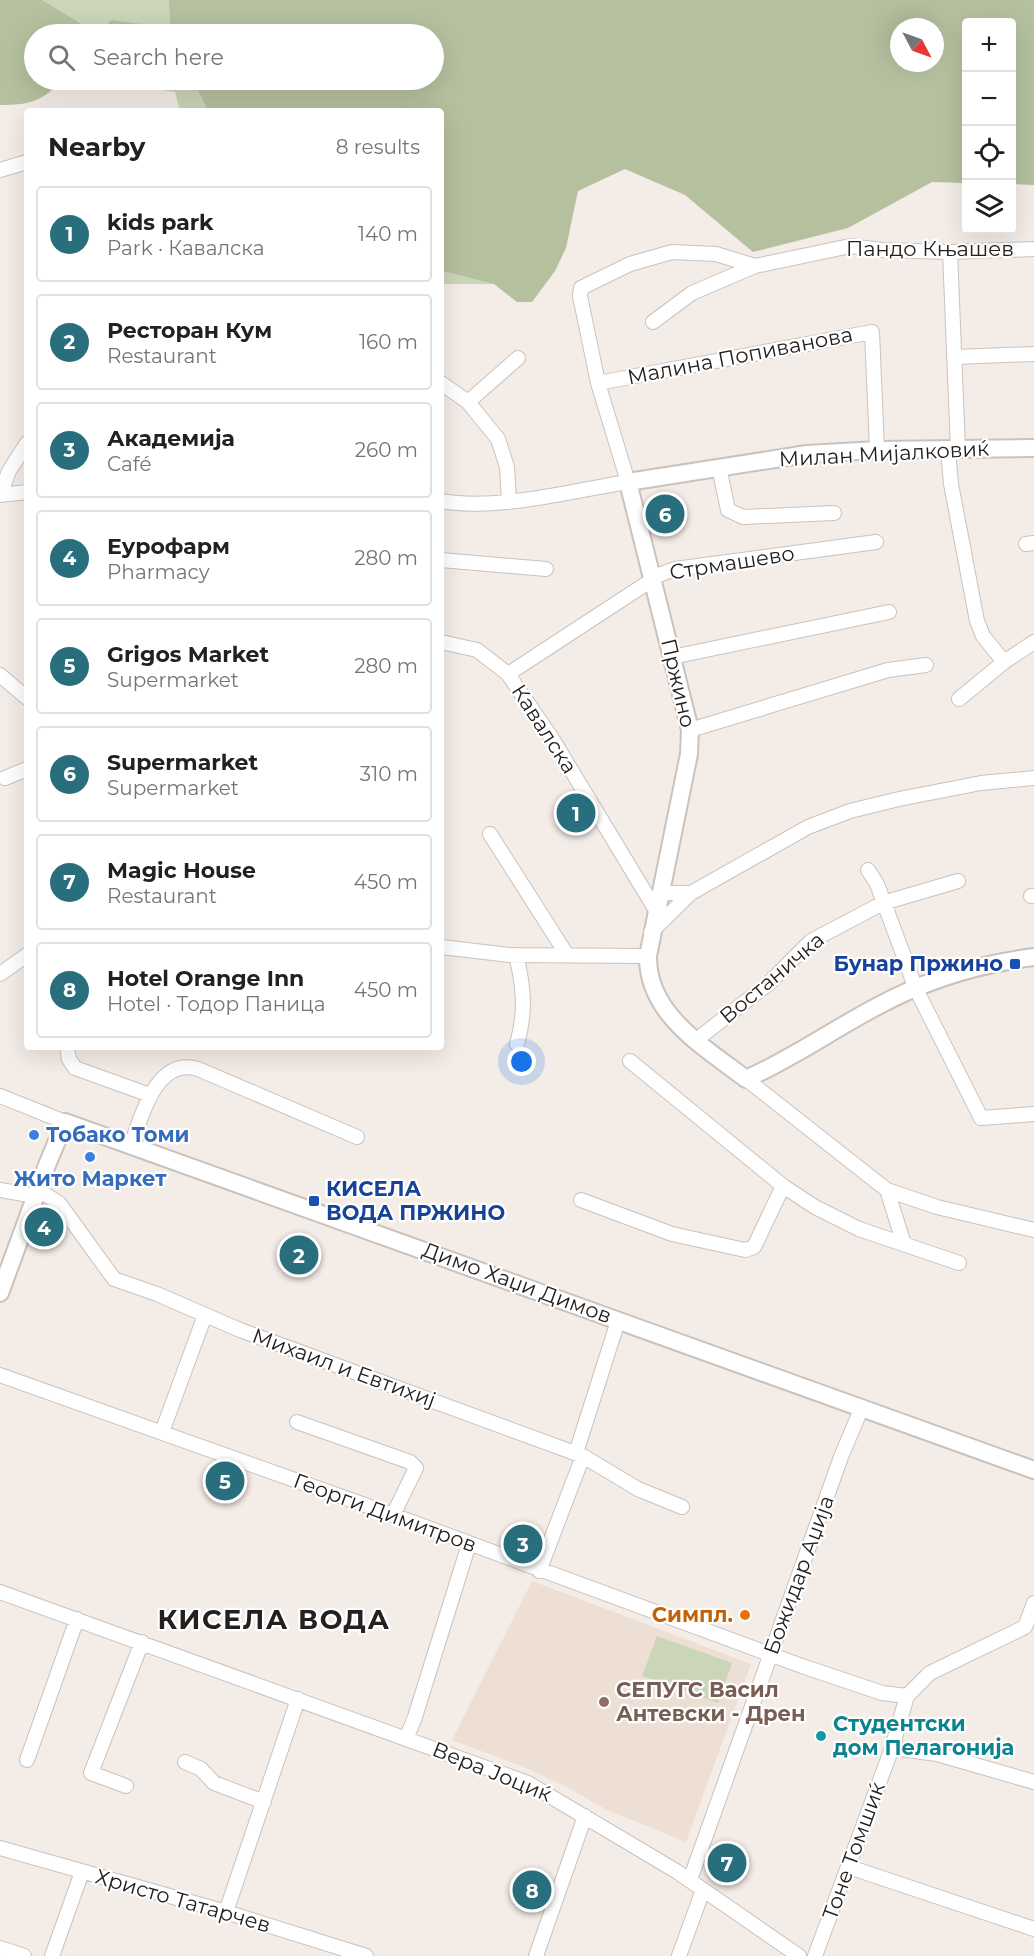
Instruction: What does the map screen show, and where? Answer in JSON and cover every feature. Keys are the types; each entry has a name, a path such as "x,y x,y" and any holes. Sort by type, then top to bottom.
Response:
{"street":[{"path":"0,170 24,163"},
{"name":"Пандо Књашев","path":"653,322 692,293 755,266 850,246 882,250 950,252 1034,249"},
{"name":"Пандо Књашев","path":"581,288 630,264 672,252 716,254 755,266"},
{"path":"950,252 955,357 951,484 977,621 983,636 1004,662"},
{"name":"Пржино","path":"581,288 580,296 598,383 628,482 690,730 689,754 661,894 651,932 648,974 656,994 695,1041 746,1078"},
{"name":"Малина Попиванова","path":"598,383 872,332 878,450"},
{"path":"955,357 1034,354"},
{"path":"468,402 518,358"},
{"path":"444,385 468,402 498,439 507,467 509,501"},
{"path":"24,448 9,471 0,495 24,492"},
{"name":"Милан Мијалковиќ","path":"628,482 807,454 878,450 1034,448"},
{"path":"719,467 728,510 743,517 834,513"},
{"path":"444,501 468,504 509,501 628,482"},
{"name":"Стрмашево","path":"508,674 653,579 675,569 876,542"},
{"path":"444,560 546,568"},
{"path":"672,657 889,612"},
{"path":"959,699 1004,662 1034,642"},
{"name":"Кавалска","path":"444,643 477,650 508,674 553,740 657,912"},
{"path":"690,730 888,670 926,665"},
{"path":"0,675 24,695"},
{"path":"5,778 24,770"},
{"path":"651,932 691,893 808,826 850,811 981,783 1034,778"},
{"path":"490,834 567,955"},
{"path":"868,870 877,884 915,989 981,1118 1034,1114"},
{"name":"Востаничка","path":"695,1041 768,984 811,941 884,903 958,881"},
{"path":"661,894 691,893"},
{"path":"444,947 516,955 648,956"},
{"path":"516,955 524,986 525,1007 517,1044"},
{"path":"0,974 24,957"},
{"path":"1034,957 971,969 915,989 874,1007 792,1056 746,1078 887,1190 937,1207 1034,1230"},
{"path":"68,1050 69,1059 79,1070 111,1079 150,1095"},
{"path":"630,1061 783,1186 838,1220 959,1263"},
{"path":"131,1145 150,1095 161,1080 185,1068 195,1068 357,1137"},
{"name":"Димо Хаџи Димов","path":"0,1096 65,1122 1034,1470"},
{"path":"0,1293 65,1122"},
{"path":"581,1200 672,1234 746,1250 754,1247 783,1186"},
{"path":"0,1190 37,1193"},
{"path":"887,1190 904,1244"},
{"name":"Михаил и Евтихиј","path":"37,1193 59,1203 114,1279 580,1455 638,1489 682,1507"},
{"path":"162,1432 205,1315"},
{"path":"539,1570 580,1455 617,1324"},
{"name":"Георги Димитров","path":"0,1375 393,1515 770,1655 882,1693 907,1696"},
{"name":"Божидар Аџија","path":"690,1880 841,1458 862,1407"},
{"path":"297,1422 410,1462 416,1468 393,1515"},
{"path":"406,1739 415,1717 469,1544"},
{"name":"Вера Јоциќ","path":"0,1592 528,1783 690,1880 799,1956"},
{"name":"Тоне Томшиќ","path":"815,1956 892,1748 907,1696 930,1673 1029,1629 1034,1603"},
{"path":"27,1760 77,1619"},
{"path":"126,1786 91,1773 142,1642"},
{"path":"226,1912 298,1699"},
{"path":"892,1748 937,1754 1034,1782"},
{"path":"185,1762 201,1769 214,1784 264,1802"},
{"path":"536,1956 585,1816"},
{"name":"Христо Татарчев","path":"0,1848 226,1912 366,1956"},
{"path":"849,1867 1034,1929"},
{"path":"52,1956 82,1872"},
{"path":"680,1956 703,1890"},
{"path":"0,1948 24,1956"}],"shaded area":[{"name":"СЕПУГС Васил Антевски - Дрен","path":"532,1581 751,1664 686,1842 607,1810 567,1787 521,1766 452,1740"}],"green space":[{"path":"0,0 42,0 82,24 24,24 24,90 52,90 34,101 0,105"},
{"path":"42,0 169,0 170,24 82,24"},
{"path":"169,0 1034,0 1034,185 1016,184 1016,18 962,18 962,183 932,182 848,228 753,252 685,195 625,169 578,191 566,248 555,271 532,302 517,302 494,284 444,272 444,108 207,108 198,90 444,90 444,24 170,24"},
{"path":"111,20 141,24 108,24"},
{"path":"162,90 198,90 207,108 179,108 175,92"},
{"path":"444,272 494,284 444,284"},
{"path":"657,1636 732,1663 718,1703 642,1676"}],"place":[{"name":"Supermarket","path":"665,514"},
{"name":"kids park","path":"576,813"},
{"name":"Бунар Пржино","path":"1015,964"},
{"name":"Тобако Томи","path":"34,1135"},
{"name":"Жито Маркет","path":"90,1157"},
{"name":"КИСЕЛА ВОДА ПРЖИНО","path":"314,1201"},
{"name":"Еурофарм","path":"44,1227"},
{"name":"Ресторан Кум","path":"299,1255"},
{"name":"Grigos Market","path":"225,1481"},
{"name":"Академија","path":"523,1544"},
{"name":"Симпл.","path":"745,1615"},
{"name":"СЕПУГС Васил Антевски - Дрен","path":"604,1702"},
{"name":"Студентски дом Пелагонија","path":"821,1736"},
{"name":"Magic House","path":"727,1863"},
{"name":"Hotel Orange Inn","path":"532,1890"}],"district":[{"name":"КИСЕЛА ВОДА","path":"274,1620"}]}
